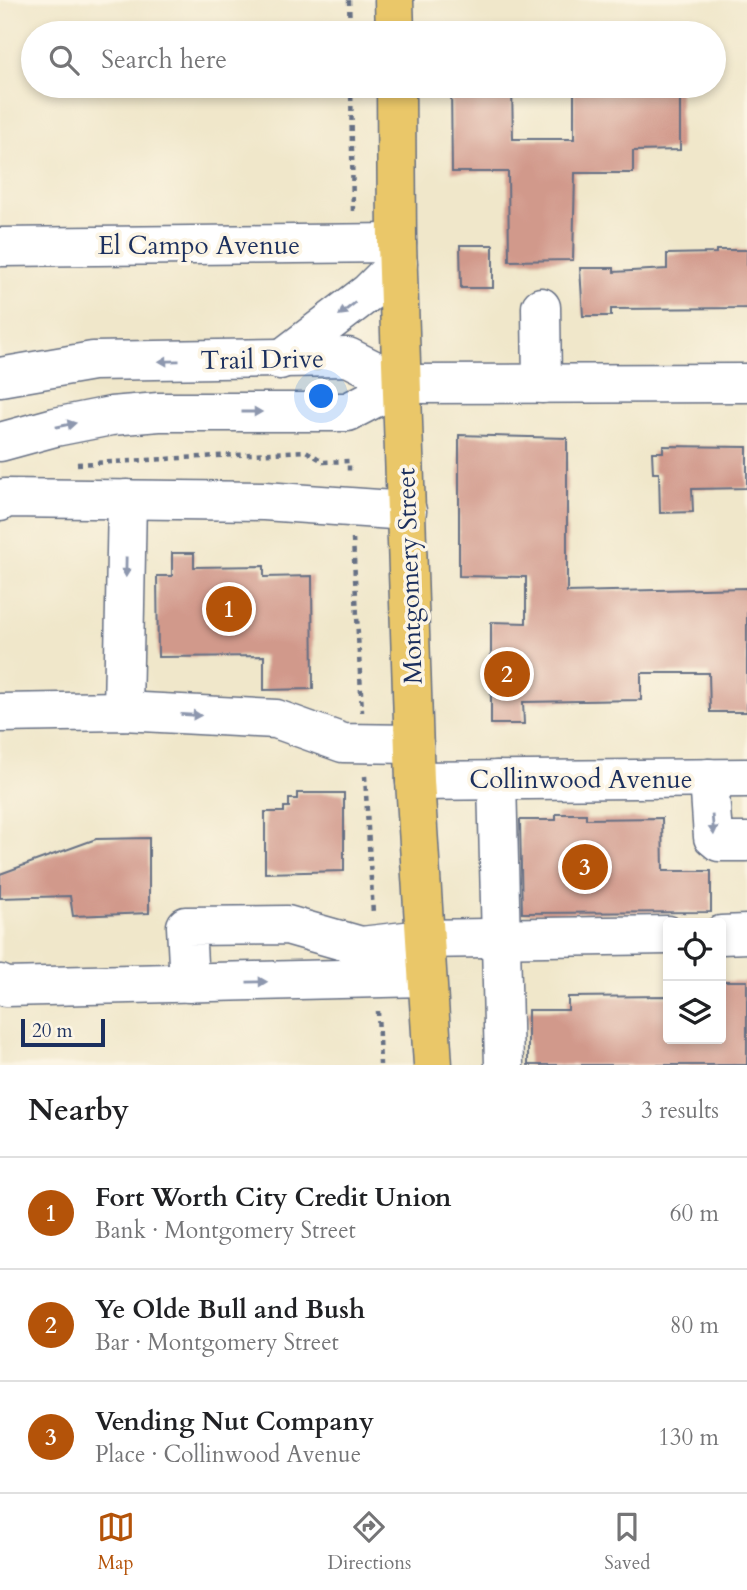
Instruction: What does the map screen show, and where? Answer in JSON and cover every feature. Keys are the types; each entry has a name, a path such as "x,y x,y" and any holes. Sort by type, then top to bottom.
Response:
{"main road":[{"path":"394,0 395,21"},
{"name":"Montgomery Street","path":"396,98 397,253 415,762 425,977 433,1065"}],"street":[{"name":"El Campo Avenue","path":"0,247 354,244 397,253"},
{"path":"281,359 369,292 397,253"},
{"path":"541,307 542,384"},
{"name":"Trail Drive","path":"0,377 93,361 348,357 402,384"},
{"path":"402,384 747,383"},
{"name":"Trail Drive","path":"0,442 66,425 159,412 348,412 402,384"},
{"path":"0,502 5,498 264,501 407,511"},
{"path":"123,710 127,499"},
{"name":"Collinwood Avenue","path":"0,713 123,710 276,719 342,743 497,780 747,778"},
{"path":"709,778 713,837 719,842 747,842"},
{"path":"497,780 504,1065"},
{"path":"189,984 186,926 287,925 361,946 423,939 663,935"},
{"path":"726,935 747,934"},
{"path":"0,985 189,984 425,977"}],"path":[{"path":"349,0 349,21"},
{"path":"351,98 354,244"},
{"path":"75,464 306,451 324,462 349,461"}],"building":[{"path":"451,98 512,98 513,139 574,139 574,98 680,98 680,150 633,151 633,173 575,173 573,260 509,261 508,172 452,172"},
{"path":"460,245 493,245 493,288 461,288"},
{"path":"716,250 747,250 747,308 611,309 611,316 583,316 580,268 614,268 614,272 667,269 667,254 716,253"},
{"path":"459,435 567,438 567,592 747,588 747,712 710,712 709,673 641,673 641,700 523,702 524,724 491,724 491,622 526,623 526,577 459,576"},
{"path":"663,446 747,447 747,488 692,489 693,512 660,513 659,473 653,473 652,452 663,452"},
{"path":"172,553 194,553 194,567 264,566 264,577 312,576 313,689 264,690 264,656 158,657 157,576 172,576"},
{"path":"297,793 344,793 344,871 265,873 265,812 284,812 284,807 289,807 289,799 297,799"},
{"path":"556,814 586,814 586,819 662,818 663,871 711,871 711,912 522,913 520,820 556,820"},
{"path":"149,838 149,913 73,916 70,896 0,898 0,874 96,839"},
{"path":"726,981 747,981 747,1065 528,1065 528,1010 568,1010 568,997 663,996 663,1044 726,1044"}],"place":[{"name":"Fort Worth City Credit Union","path":"229,609"},
{"name":"Ye Olde Bull and Bush","path":"507,674"},
{"name":"Vending Nut Company","path":"585,867"}]}
